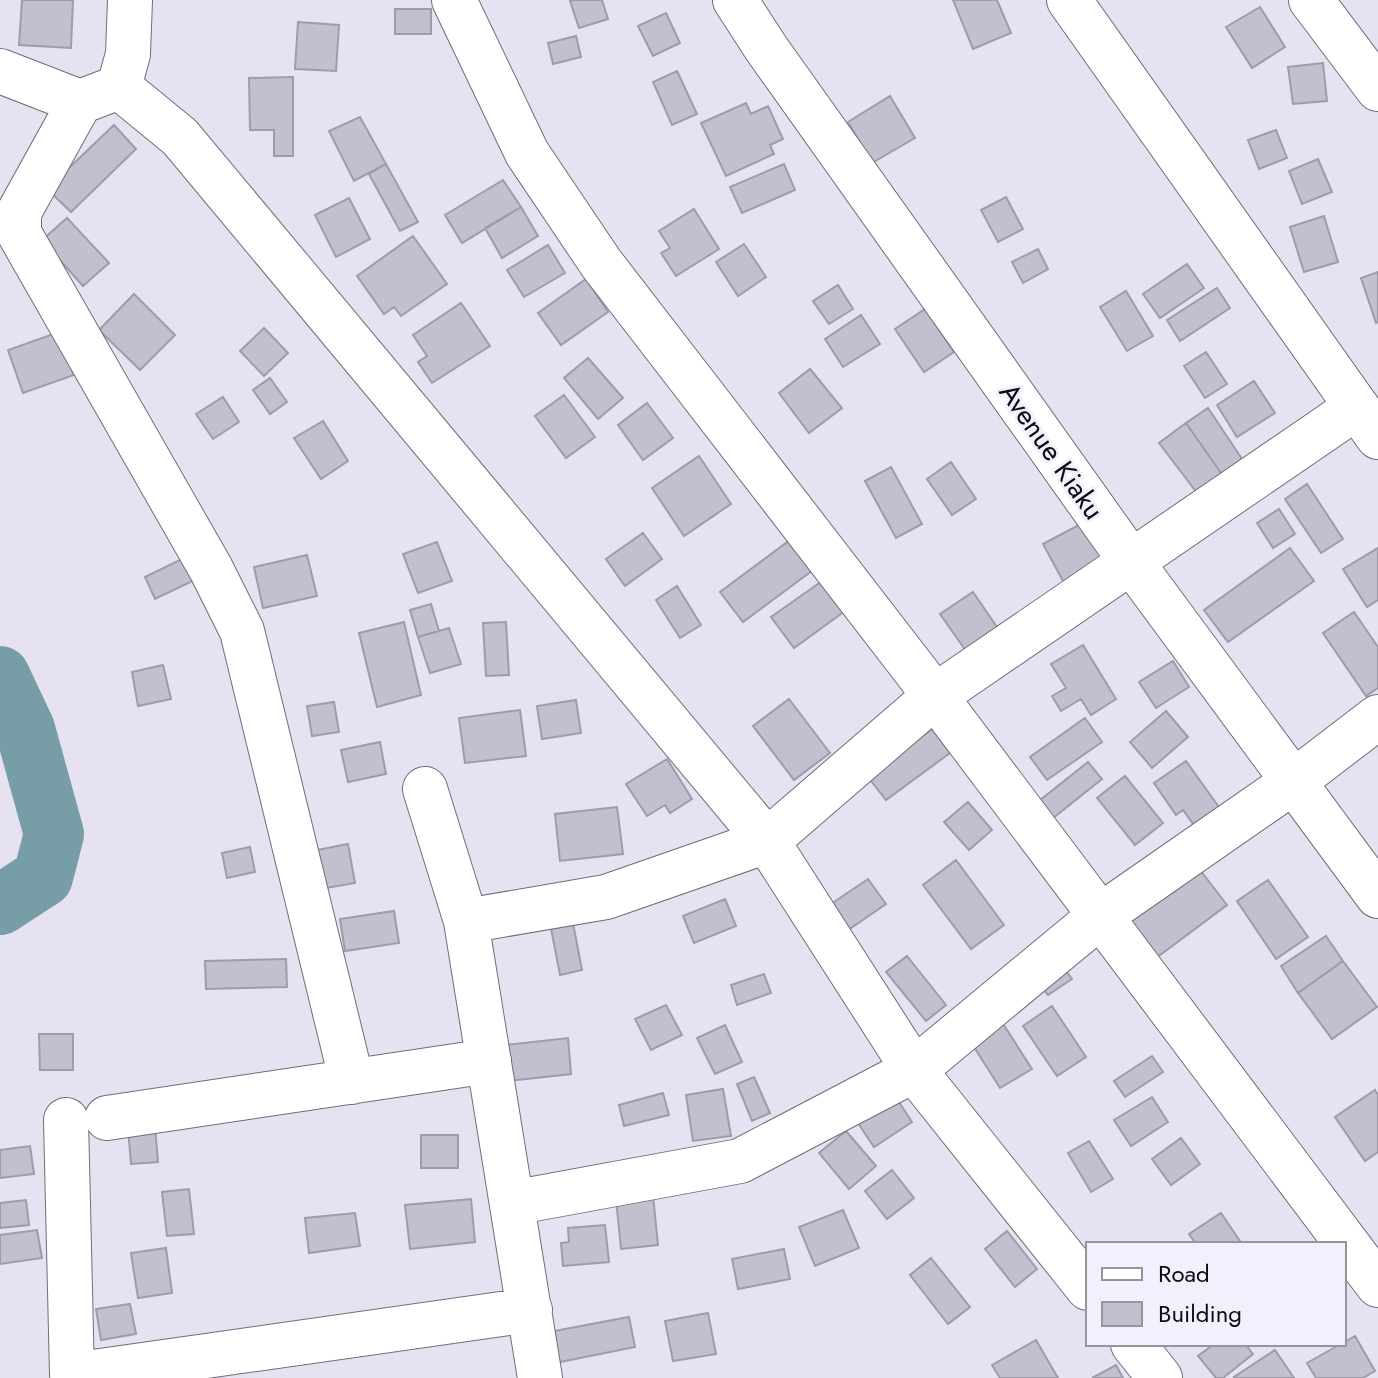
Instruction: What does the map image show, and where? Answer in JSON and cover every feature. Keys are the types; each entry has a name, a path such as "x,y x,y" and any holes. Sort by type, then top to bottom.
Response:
{"street":[{"path":"130,0 128,54 19,212 19,233 211,569 242,631 352,1082"},
{"path":"454,0 527,153 601,263 935,696 1346,1242"},
{"name":"Avenue Kiaku","path":"735,0 1130,560 1378,896"},
{"path":"466,921 606,897 767,841 935,696 1130,560 1367,422 1069,0"},
{"path":"1311,0 1378,89"},
{"path":"0,71 100,94 180,137 767,841 914,1070 1086,1285"},
{"path":"512,1203 740,1161 914,1070 1100,916 1293,782 1378,717"},
{"path":"425,789 466,921 540,1378"},
{"path":"489,1061 87,1119 72,1375 530,1310"},
{"path":"1346,1243 1378,1285"},
{"path":"1135,1346 1160,1378"}],"building":[{"path":"22,0 73,0 71,48 19,45"},
{"path":"602,0 608,19 579,28 570,1"},
{"path":"953,0 997,0 1011,33 973,49"},
{"path":"1260,7 1285,47 1252,68 1226,27"},
{"path":"395,9 431,9 431,34 395,34"},
{"path":"666,13 680,43 653,56 638,26"},
{"path":"298,22 339,25 336,71 295,69"},
{"path":"576,36 581,57 553,64 548,43"},
{"path":"1323,63 1327,101 1293,104 1288,67"},
{"path":"677,71 697,114 672,125 653,82"},
{"path":"293,77 293,156 274,156 274,130 250,130 249,78"},
{"path":"890,96 915,138 872,163 848,122"},
{"path":"746,103 751,114 768,106 783,139 770,145 774,154 726,176 701,123"},
{"path":"360,117 386,164 354,181 329,131"},
{"path":"114,125 136,149 71,212 47,189"},
{"path":"1276,130 1287,158 1259,169 1248,140"},
{"path":"1318,159 1332,192 1302,204 1289,171"},
{"path":"386,164 418,222 400,231 369,174"},
{"path":"784,164 795,190 742,213 730,187"},
{"path":"503,180 521,207 462,243 445,215"},
{"path":"1006,197 1023,229 998,242 981,210"},
{"path":"349,198 370,239 336,257 315,215"},
{"path":"521,207 538,236 502,258 485,228"},
{"path":"694,209 719,249 676,276 661,253 670,248 659,231"},
{"path":"1324,216 1338,262 1304,272 1290,227"},
{"path":"67,218 109,263 83,286 42,240"},
{"path":"413,236 447,284 401,316 394,307 384,314 357,276"},
{"path":"744,244 766,277 738,296 716,262"},
{"path":"548,245 565,273 524,297 507,270"},
{"path":"1038,249 1048,269 1023,283 1012,262"},
{"path":"1187,264 1204,288 1160,318 1143,294"},
{"path":"1378,272 1378,322 1376,323 1361,278"},
{"path":"586,279 608,312 561,345 538,313"},
{"path":"838,285 853,309 829,324 813,301"},
{"path":"1217,288 1230,308 1180,341 1167,320"},
{"path":"1126,291 1153,336 1127,351 1100,307"},
{"path":"134,294 175,335 140,370 99,330"},
{"path":"461,303 490,346 432,383 418,362 427,356 413,335"},
{"path":"925,309 954,352 924,372 895,329"},
{"path":"861,315 880,344 843,367 825,339"},
{"path":"264,328 288,353 264,376 240,351"},
{"path":"59,332 74,375 23,393 8,350"},
{"path":"1206,352 1227,384 1205,398 1184,366"},
{"path":"588,358 623,398 598,419 564,378"},
{"path":"810,369 842,408 809,433 779,393"},
{"path":"270,378 287,402 270,414 253,390"},
{"path":"1254,381 1275,413 1237,437 1217,405"},
{"path":"564,395 595,437 566,458 535,416"},
{"path":"223,397 239,422 213,439 196,414"},
{"path":"647,403 673,438 643,460 618,425"},
{"path":"1208,408 1244,462 1223,476 1186,423"},
{"path":"323,421 348,461 321,479 294,438"},
{"path":"1186,423 1223,476 1197,493 1159,443"},
{"path":"699,456 731,504 684,536 652,488"},
{"path":"951,462 976,499 952,515 927,479"},
{"path":"891,467 922,524 896,538 865,481"},
{"path":"1307,484 1343,539 1321,553 1285,499"},
{"path":"1279,509 1295,534 1273,548 1257,523"},
{"path":"1088,520 1109,560 1064,583 1043,544"},
{"path":"643,533 662,559 625,586 606,559"},
{"path":"790,540 813,570 743,622 720,592"},
{"path":"437,542 452,581 418,593 403,554"},
{"path":"1290,548 1314,581 1228,642 1204,610"},
{"path":"1378,548 1378,600 1367,607 1343,569"},
{"path":"192,554 203,576 155,599 145,577"},
{"path":"307,555 317,596 263,608 254,567"},
{"path":"822,581 845,611 794,648 771,617"},
{"path":"677,586 701,625 680,638 656,600"},
{"path":"973,592 999,630 966,651 940,614"},
{"path":"431,604 439,631 418,637 410,610"},
{"path":"1354,612 1378,647 1378,688 1366,696 1323,633"},
{"path":"404,622 421,695 377,707 359,633"},
{"path":"506,622 509,675 486,676 483,623"},
{"path":"449,628 461,664 430,673 418,637"},
{"path":"1083,645 1116,699 1091,715 1081,699 1061,711 1052,696 1066,688 1051,664"},
{"path":"1173,661 1189,687 1156,708 1139,682"},
{"path":"163,665 171,699 138,706 132,672"},
{"path":"789,699 830,753 794,780 753,726"},
{"path":"576,700 581,733 542,739 537,706"},
{"path":"334,702 339,732 312,736 307,706"},
{"path":"520,710 526,756 465,763 459,718"},
{"path":"1166,711 1188,737 1152,768 1130,742"},
{"path":"1085,718 1102,742 1047,780 1030,757"},
{"path":"932,729 950,753 886,800 868,777"},
{"path":"380,742 386,774 348,782 341,750"},
{"path":"667,759 692,799 670,813 665,805 647,816 626,784"},
{"path":"1186,761 1221,810 1196,828 1183,810 1176,815 1154,783"},
{"path":"1088,762 1102,779 1053,818 1039,801"},
{"path":"1125,776 1163,823 1135,845 1097,798"},
{"path":"968,802 992,830 969,850 944,822"},
{"path":"617,807 623,854 560,861 555,814"},
{"path":"348,844 355,883 320,889 312,851"},
{"path":"250,847 255,872 227,878 222,853"},
{"path":"956,860 1004,925 971,949 923,885"},
{"path":"1197,866 1227,905 1152,961 1122,922"},
{"path":"868,879 886,904 848,930 831,904"},
{"path":"1268,880 1308,937 1276,959 1237,901"},
{"path":"725,899 736,926 694,943 683,916"},
{"path":"394,911 399,943 345,951 340,919"},
{"path":"571,913 582,970 560,975 549,918"},
{"path":"1326,936 1343,961 1298,993 1281,966"},
{"path":"907,956 946,1005 926,1021 886,972"},
{"path":"286,959 287,987 206,989 205,961"},
{"path":"1343,961 1377,1007 1332,1039 1298,993"},
{"path":"1061,964 1072,979 1048,995 1036,981"},
{"path":"764,974 771,993 737,1005 731,985"},
{"path":"666,1005 682,1035 651,1050 635,1019"},
{"path":"1052,1006 1086,1057 1057,1076 1023,1026"},
{"path":"998,1016 1032,1069 1000,1088 967,1036"},
{"path":"725,1025 742,1062 715,1074 697,1038"},
{"path":"39,1034 73,1034 73,1070 40,1070"},
{"path":"568,1038 571,1074 509,1081 505,1045"},
{"path":"1152,1056 1163,1072 1125,1097 1114,1081"},
{"path":"754,1077 770,1113 752,1121 737,1084"},
{"path":"723,1089 731,1136 693,1141 686,1095"},
{"path":"1375,1090 1378,1095 1378,1152 1365,1161 1335,1117"},
{"path":"663,1093 669,1115 624,1126 619,1105"},
{"path":"1152,1097 1168,1122 1131,1146 1114,1120"},
{"path":"897,1099 912,1122 874,1147 858,1123"},
{"path":"155,1126 158,1162 131,1164 128,1128"},
{"path":"846,1131 876,1166 849,1189 819,1153"},
{"path":"421,1135 458,1135 458,1168 421,1168"},
{"path":"1181,1138 1200,1164 1171,1185 1152,1159"},
{"path":"1089,1141 1113,1179 1091,1192 1068,1153"},
{"path":"30,1146 34,1174 0,1178 0,1150"},
{"path":"892,1170 914,1198 887,1219 865,1191"},
{"path":"189,1189 194,1234 167,1236 162,1192"},
{"path":"653,1195 658,1245 621,1249 616,1199"},
{"path":"471,1199 475,1242 410,1249 405,1205"},
{"path":"26,1200 29,1225 0,1228 0,1203"},
{"path":"843,1210 859,1248 815,1266 799,1227"},
{"path":"355,1213 360,1246 309,1253 305,1218"},
{"path":"1221,1213 1241,1242 1195,1242 1189,1234"},
{"path":"605,1225 609,1262 563,1266 561,1243 569,1242 568,1228"},
{"path":"37,1230 42,1258 0,1264 0,1235"},
{"path":"1007,1231 1037,1269 1015,1287 985,1249"},
{"path":"166,1248 172,1293 138,1298 131,1253"},
{"path":"784,1249 790,1279 738,1289 732,1259"},
{"path":"931,1258 970,1307 948,1324 910,1275"},
{"path":"130,1304 136,1334 101,1340 96,1309"},
{"path":"708,1313 716,1354 673,1361 665,1321"},
{"path":"629,1317 635,1347 555,1363 549,1332"},
{"path":"1355,1336 1375,1371 1363,1378 1316,1378 1307,1363 1337,1346 1346,1346 1346,1341"},
{"path":"1036,1340 1058,1378 1000,1378 992,1365"},
{"path":"1211,1346 1247,1346 1253,1354 1223,1378 1216,1378 1198,1356"},
{"path":"1275,1350 1294,1378 1234,1377"},
{"path":"1116,1365 1123,1378 1092,1378"}],"waterway":[{"path":"0,676 25,729 54,834 43,877 0,905"}]}
